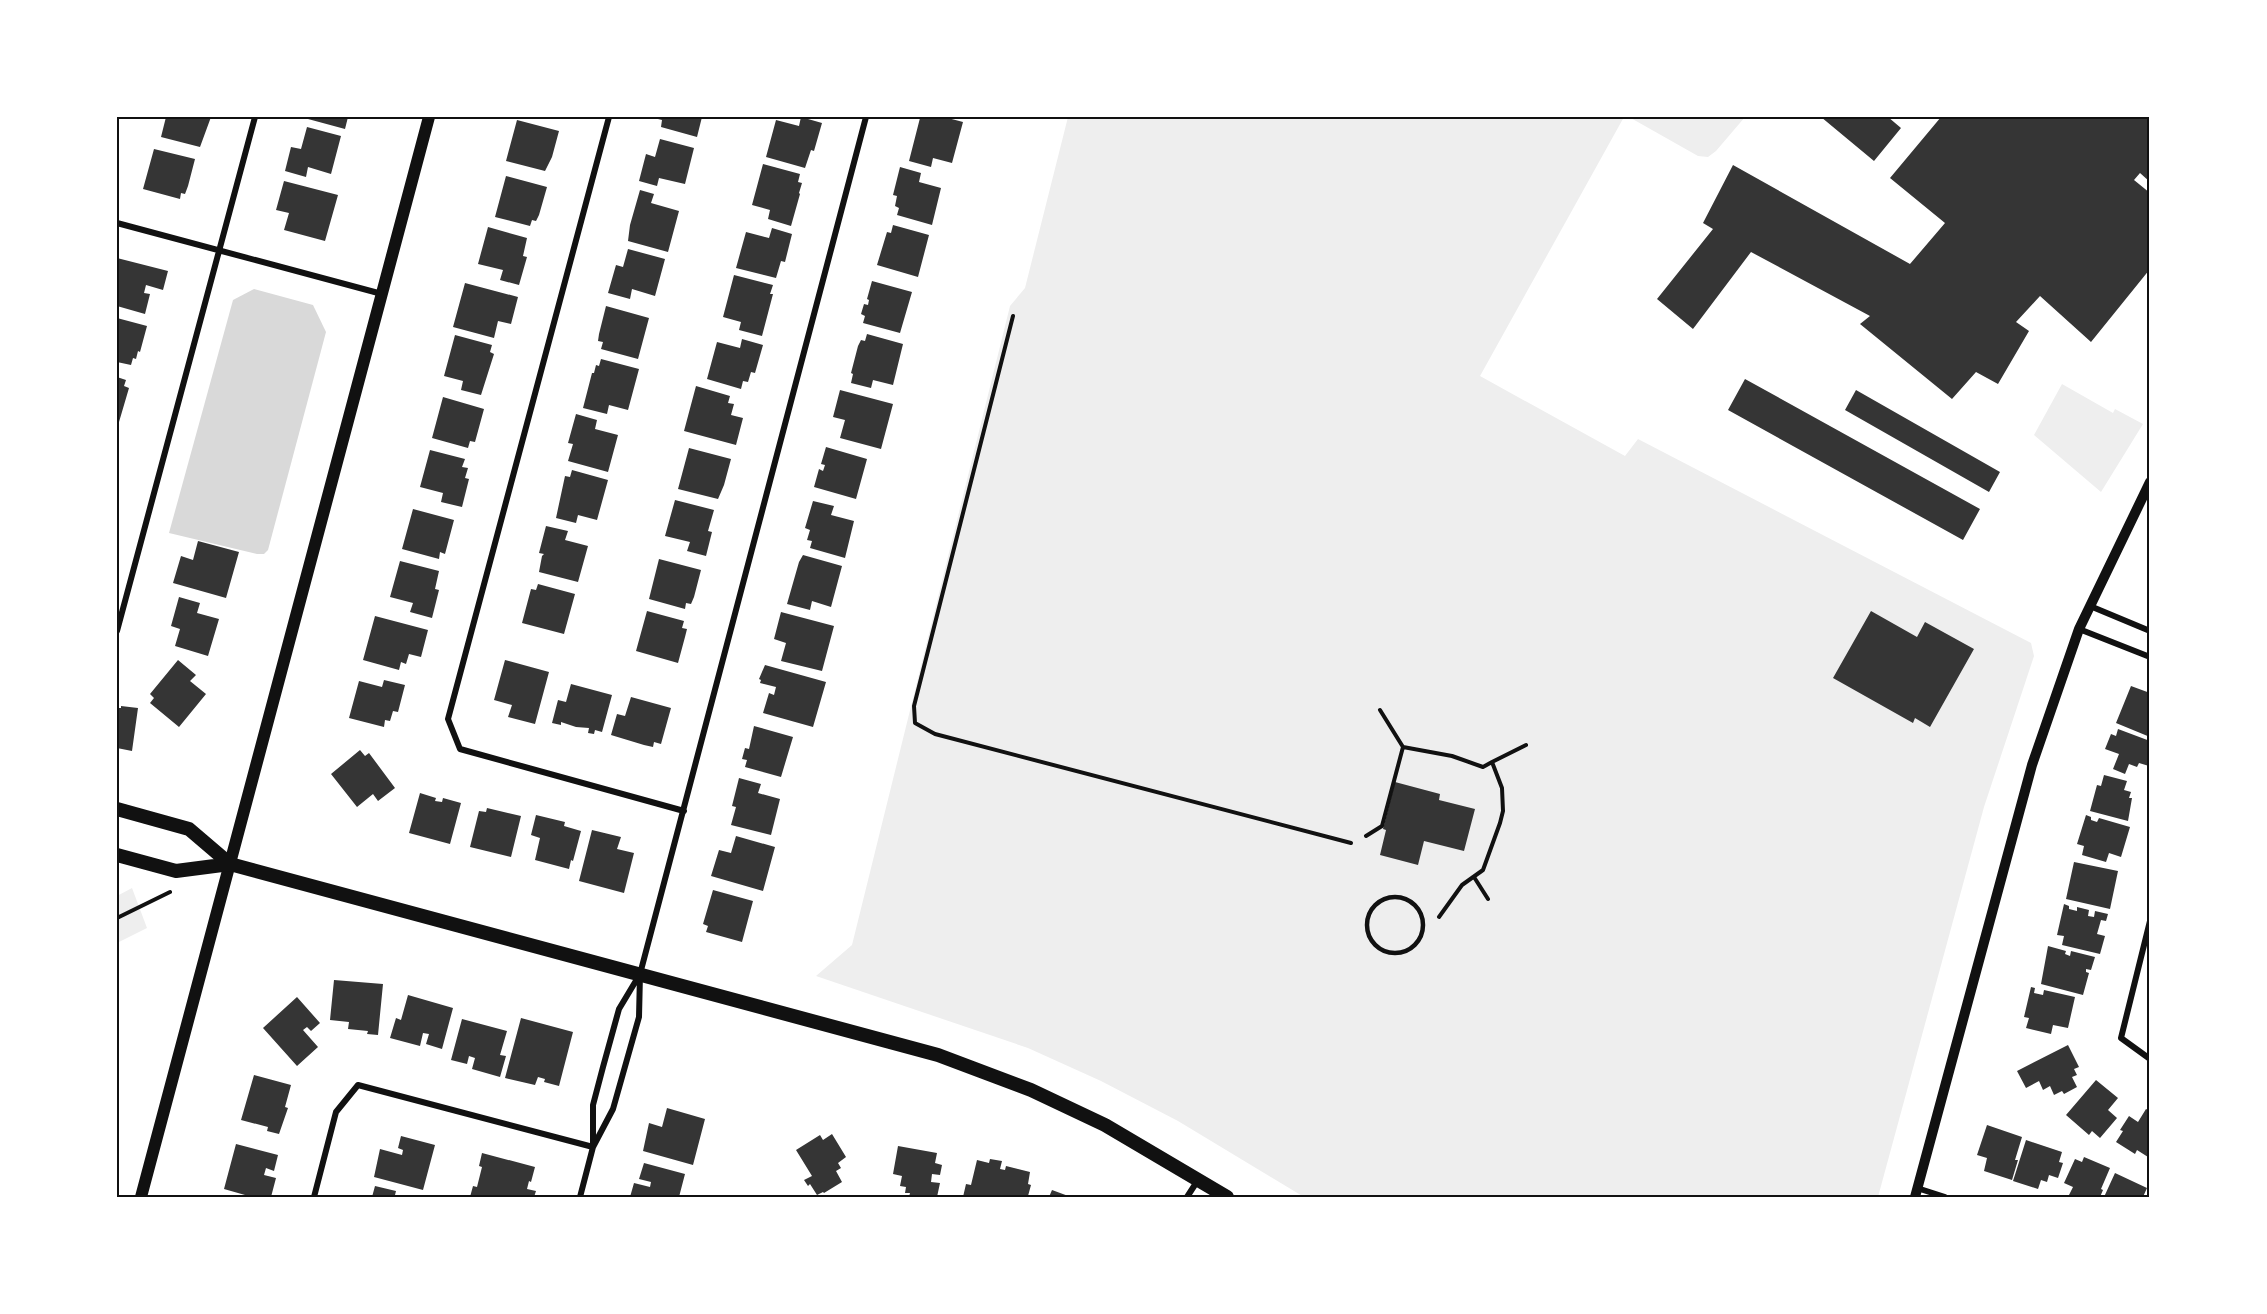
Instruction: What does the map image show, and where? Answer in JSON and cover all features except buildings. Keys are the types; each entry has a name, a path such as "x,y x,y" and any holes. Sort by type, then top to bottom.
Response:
{"main road":[{"path":"141,1197 429,117"},
{"path":"117,809 189,829 230,864"},
{"path":"117,855 176,871 230,864 938,1055 1031,1090 1105,1125 1227,1197"}],"street":[{"path":"117,631 255,117"},
{"path":"609,117 448,719 460,749 684,811"},
{"path":"580,1197 593,1147 613,1109 639,1017 640,974 866,117"},
{"path":"117,223 382,294"},
{"path":"1945,1197 1916,1193 2014,824 2079,629 2150,482"},
{"path":"2090,606 2150,632"},
{"path":"2079,629 2150,657"},
{"path":"2150,921 2121,1038 2150,1059"},
{"path":"593,1147 593,1105 603,1067 619,1009 640,974"},
{"path":"314,1197 336,1112 358,1085 593,1147"},
{"path":"1186,1197 1198,1179"}],"lane":[{"path":"1394,897 1411,902 1422,917 1421,937 1415,945 1398,953 1380,949 1369,936 1367,927 1371,910 1377,903 1394,897"}],"path":[{"path":"1013,316 914,705 915,723 934,734 1351,843"},
{"path":"1366,836 1382,826 1403,747 1380,710"},
{"path":"1403,747 1452,756 1483,767 1526,745"},
{"path":"1439,917 1462,885 1483,870 1503,811 1502,788 1491,762"},
{"path":"1474,877 1488,899"},
{"path":"117,918 170,892"}],"shaded area":[{"path":"1068,117 1624,117 1480,376 1625,456 1638,439 2031,643 2034,656 1984,807 1878,1197 1304,1197 1178,1121 1101,1081 1028,1048 816,976 852,945 1010,306 1025,288"},
{"path":"1629,117 1745,117 1708,157 1698,156"},
{"path":"254,289 313,305 326,332 268,550 264,554 169,533 233,300"},
{"path":"2062,384 2113,413 2115,409 2143,424 2101,492 2034,435"},
{"path":"132,888 147,928 117,943 117,896"}]}
